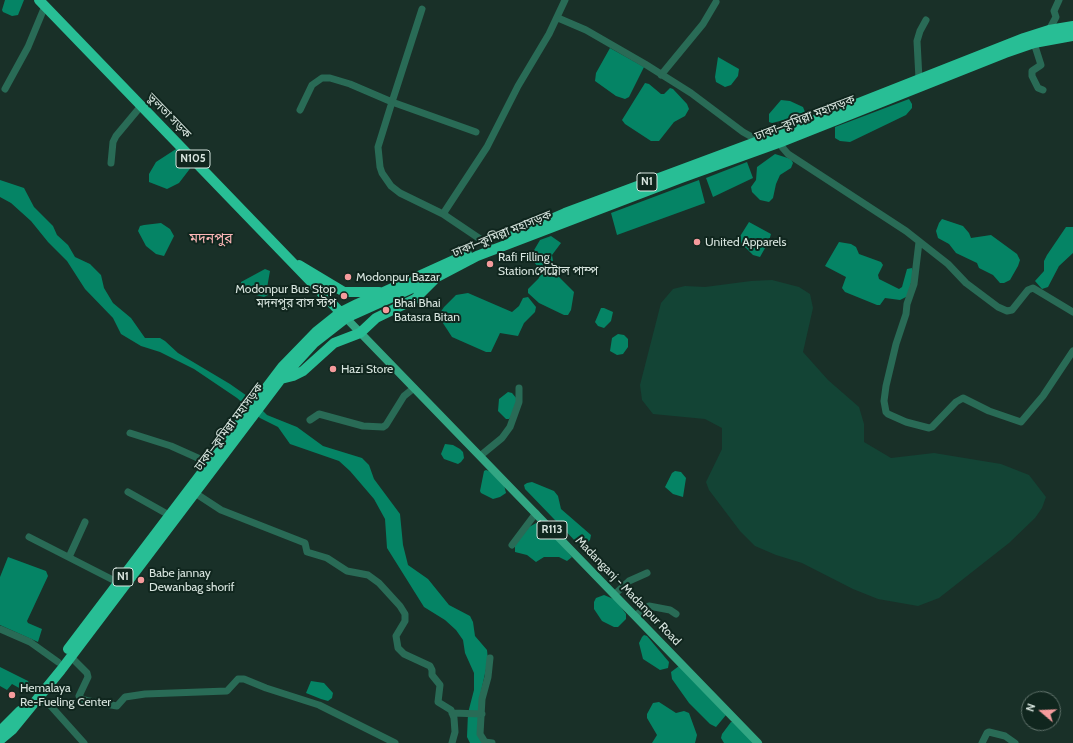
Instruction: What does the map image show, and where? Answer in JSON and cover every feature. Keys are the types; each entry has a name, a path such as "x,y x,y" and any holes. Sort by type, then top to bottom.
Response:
{"highway":[{"name":"ভুলতা সড়ক","path":"42,3 344,315"},
{"name":"ঢাকা–কুমিল্লা মহাসড়ক","path":"0,740 12,730 38,700 195,493 292,357 316,332 386,292 424,273 572,211 759,141 1024,38 1049,30 1073,26"},
{"name":"ঢাকা–কুমিল্লা মহাসড়ক","path":"260,401 314,343 344,315 437,277 477,256 538,234 681,178 781,142 1034,43 1073,36"},
{"path":"292,261 344,292 386,292"},
{"path":"281,379 293,376 303,371 334,343 360,333 376,318 415,299 437,277"},
{"name":"ঢাকা–কুমিল্লা মহাসড়ক","path":"0,731 18,715 209,463 245,422"}],"main road":[{"name":"Madanganj - Madanpur Road","path":"344,315 636,615 758,743"}],"street":[{"path":"443,214 487,147 518,86 558,18 565,0"},
{"path":"1049,30 1056,17 1054,11 1059,0"},
{"path":"661,75 703,24 716,2"},
{"path":"5,89 26,53 42,3"},
{"path":"422,9 378,147 380,167 382,173 391,186 400,193 443,214 489,245"},
{"path":"558,18 598,36 692,94 743,132 759,141"},
{"path":"920,79 917,41 926,20"},
{"path":"1034,43 1041,65 1032,71 1032,76 1038,88 1043,90"},
{"path":"300,110 312,85 322,78 330,78 350,84 392,102 476,132"},
{"path":"110,163 113,142 116,136 141,106"},
{"path":"781,142 785,151 796,160 882,214 948,264 966,283 1002,309 1007,311 1012,310 1028,290 1033,288 1073,312"},
{"path":"919,242 914,284 896,344 886,386 884,401 886,412 888,414 906,422 929,428 932,427 956,402 963,398 989,411 1021,422 1043,396 1073,351"},
{"path":"310,420 319,414 363,426 383,427 386,425 404,396 414,388"},
{"path":"480,456 502,438 510,428 519,402 519,388"},
{"path":"130,433 182,450 209,463"},
{"path":"128,492 169,515"},
{"path":"195,493 201,499 227,513 304,543 307,552 327,558 347,571 368,575 379,583 400,606 405,614 405,621 396,636 398,648 404,654 431,667 432,675 441,688 438,702 451,710 452,713 455,732 452,743"},
{"path":"512,545 536,513"},
{"path":"69,557 85,522"},
{"path":"29,537 119,583"},
{"path":"615,594 629,581 647,573"},
{"path":"636,615 649,606 670,610 676,614"},
{"path":"0,629 30,642 58,662"},
{"path":"71,657 87,672 88,676 79,696 89,702 117,706 126,697 145,694 227,691 238,679 244,678 266,688 319,705 395,743"},
{"path":"490,658 488,677 482,699 480,734 485,742 492,743"},
{"path":"38,700 49,704 84,743"},
{"path":"452,713 482,714"},
{"path":"982,743 989,732 1005,736 1015,743"}],"shaded area":[{"path":"5,0 24,0 18,15 12,16 3,12 2,10"},
{"path":"610,48 644,67 629,97 625,99 616,96 595,81 596,73"},
{"path":"718,57 739,69 738,76 731,85 725,87 716,82 715,77"},
{"path":"645,83 649,84 661,94 664,94 670,88 673,89 687,104 689,109 685,116 674,122 659,141 651,141 625,124 622,120"},
{"path":"909,99 912,104 912,108 906,115 850,142 840,141 835,138 835,127"},
{"path":"781,100 790,101 803,107 805,112 792,118 772,123 769,122 769,114"},
{"path":"176,149 193,161 192,166 179,183 167,189 149,182 149,174 156,162"},
{"path":"775,154 791,159 793,163 791,168 780,175 776,184 773,198 769,202 760,200 752,192 751,187 756,180 757,167"},
{"path":"747,162 753,178 713,197 706,178"},
{"path":"0,180 24,188 34,207 53,226 57,235 68,245 75,257 90,264 101,275 104,288 113,303 131,318 145,338 160,338 178,353 230,384 250,398 267,415 297,427 323,446 362,458 369,465 374,479 400,514 403,545 408,565 428,579 449,605 470,616 473,622 475,636 487,650 488,660 479,701 483,743 470,743 467,737 468,713 474,690 474,673 465,653 463,640 456,630 445,620 424,607 387,548 385,519 374,499 350,471 339,461 290,444 278,427 260,418 237,398 194,369 160,352 141,346 121,334 113,318 85,289 67,261 48,242 31,221 11,203 0,197"},
{"path":"699,180 705,203 617,235 611,213"},
{"path":"942,219 963,226 971,238 991,235 1017,254 1020,260 1010,280 1000,283 993,275 979,268 977,263 956,253 949,244 938,238 936,231"},
{"path":"749,222 771,234 769,241 760,257 753,255 746,248 738,244 739,238"},
{"path":"161,223 170,229 174,236 164,256 156,254 146,246 138,231 140,226"},
{"path":"1066,227 1073,227 1073,253 1059,266 1048,287 1042,289 1035,281 1044,271 1044,261 1047,255"},
{"path":"551,236 561,243 552,255 555,273 574,292 571,310 568,315 564,315 539,303 528,293 528,289 539,278 538,267 530,257 540,240"},
{"path":"839,242 851,244 856,247 859,254 881,262 883,265 878,275 879,279 899,289 902,287 907,269 912,268 913,274 908,296 900,300 885,298 880,305 877,305 845,292 842,288 846,277 825,266"},
{"path":"265,269 270,271 267,288 269,292 268,295 264,297 256,295 241,287 241,282"},
{"path":"772,280 799,287 810,294 813,308 803,352 828,380 859,407 864,424 864,442 891,458 934,453 1001,464 1029,475 1046,497 1042,508 1035,518 1009,543 939,598 918,606 878,599 853,589 802,563 776,555 755,546 740,531 709,490 706,482 722,449 722,428 705,419 653,414 642,400 640,385 661,303 673,289 685,286 705,287"},
{"path":"468,293 512,312 519,306 523,298 528,297 536,307 535,312 524,323 518,336 500,333 491,352 486,352 452,337 439,317 444,307 456,295"},
{"path":"601,308 613,312 611,321 604,328 598,326 595,322"},
{"path":"618,334 624,335 628,339 628,347 623,354 617,355 610,351 612,338"},
{"path":"508,392 512,393 517,399 514,413 509,419 506,419 498,411 499,399"},
{"path":"445,444 453,445 463,452 464,458 461,462 458,464 444,459 441,454"},
{"path":"486,470 504,485 506,493 493,499 481,493 480,491 484,471"},
{"path":"675,471 681,472 686,478 683,497 673,494 665,487 672,473"},
{"path":"532,482 554,491 558,496 561,509 591,535 590,540 583,546 580,546 525,489 524,485"},
{"path":"541,522 572,557 567,561 559,557 544,557 536,562 527,555 515,552 515,545 529,527"},
{"path":"8,557 46,571 48,576 27,621 28,623 42,629 38,642 0,625 0,577"},
{"path":"604,595 616,600 626,614 626,619 618,627 614,627 602,621 594,609 594,602 596,598"},
{"path":"644,635 647,636 669,662 668,668 660,670 643,659 639,643"},
{"path":"679,666 726,715 716,727 710,724 689,703 672,679 671,672"},
{"path":"0,667 28,681 30,685 28,689 21,689 12,684 7,690 0,686"},
{"path":"311,681 324,683 333,693 332,698 328,701 306,693"},
{"path":"659,702 676,713 684,711 689,713 697,735 695,743 652,743 657,735 647,718 647,714 653,703"},
{"path":"731,722 735,722 756,743 724,743 721,738 722,734"}],"place":[{"name":"United Apparels","path":"697,242"},
{"name":"Rafi Filling Stationপেট্রোল পাম্প","path":"490,264"},
{"name":"Modonpur Bazar","path":"348,277"},
{"name":"Modonpur Bus Stop মদনপুর বাস স্টপ","path":"344,296"},
{"name":"Bhai Bhai Batasra Bitan","path":"386,310"},
{"name":"Hazi Store","path":"333,369"},
{"name":"Babe jannay Dewanbag shorif","path":"141,580"},
{"name":"Hemalaya Re-Fueling Center","path":"12,695"}],"district":[{"name":"মদনপুর","path":"211,239"}]}
